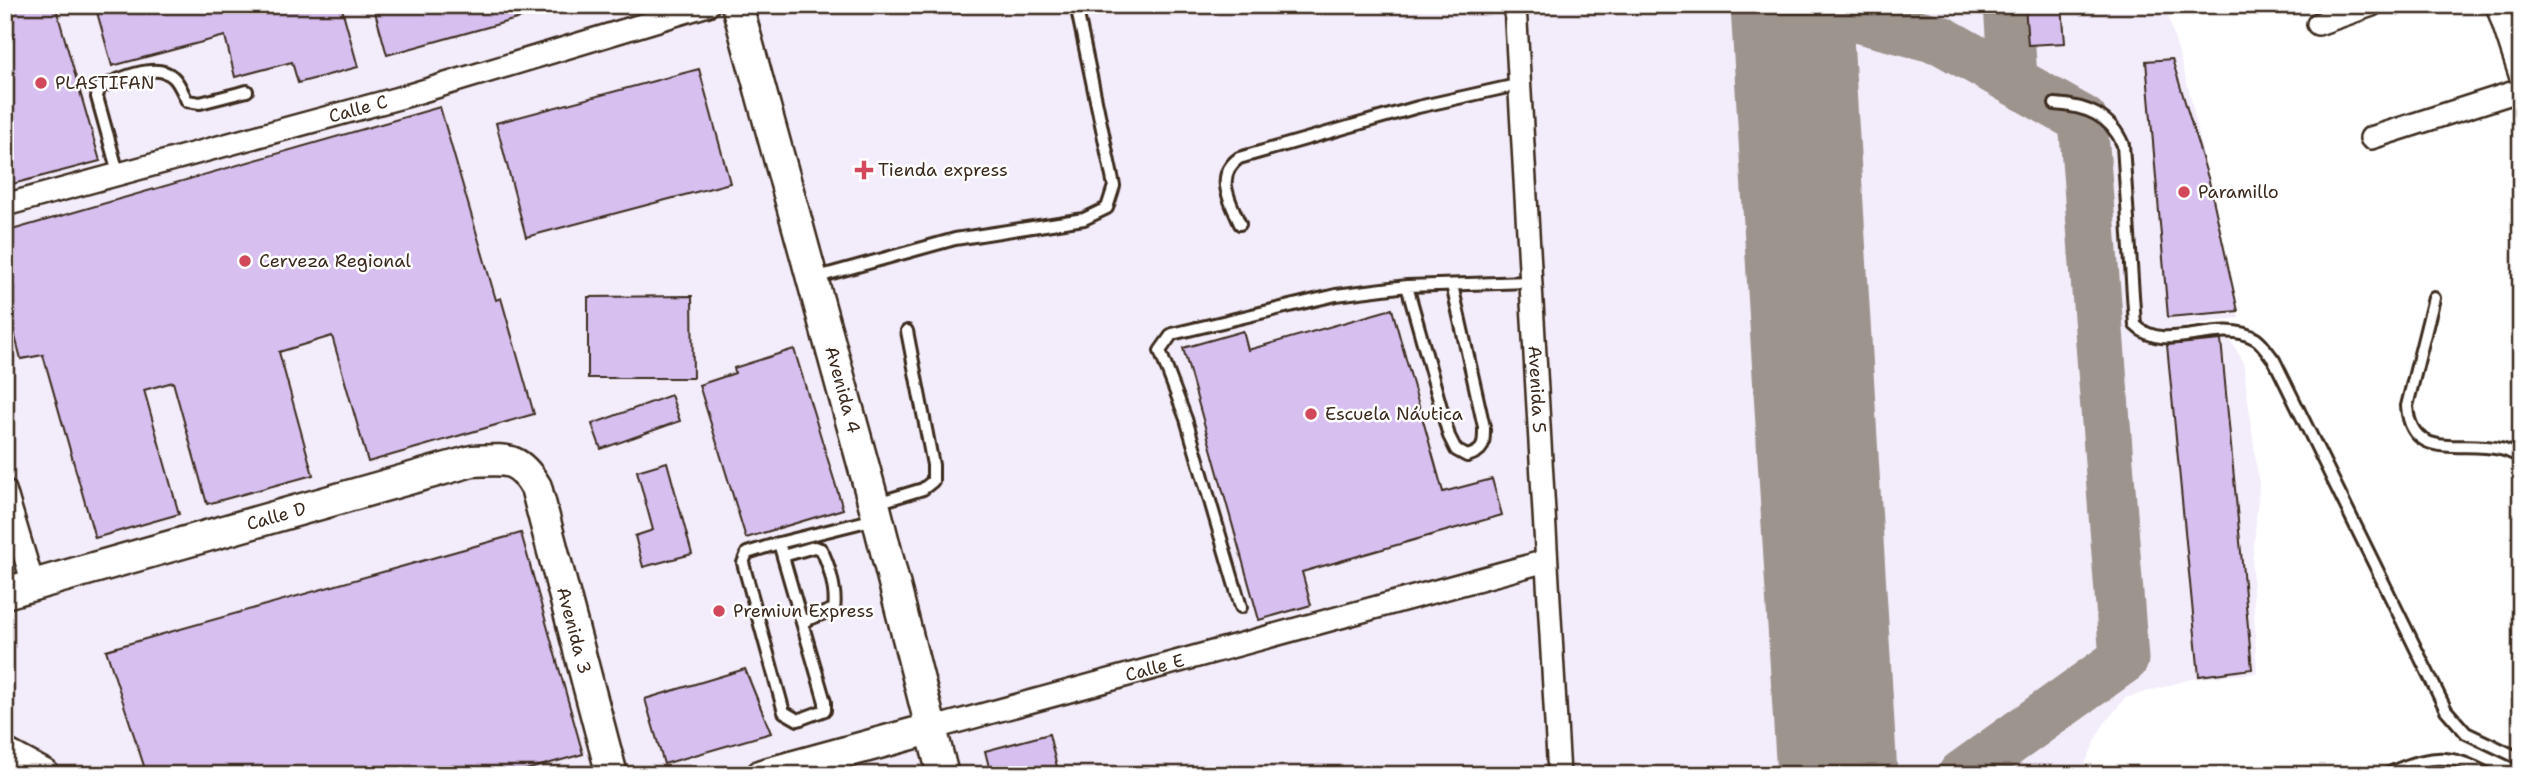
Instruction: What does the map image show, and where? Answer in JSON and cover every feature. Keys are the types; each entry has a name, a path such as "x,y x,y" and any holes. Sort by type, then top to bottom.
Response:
{"main road":[{"name":"Avenida 4","path":"737,5 876,511 943,775"},
{"name":"Calle D","path":"19,589 472,461 510,460 525,468 536,487"},
{"name":"Avenida 3","path":"536,487 612,775"},
{"name":"Calle E","path":"762,775 930,729"},
{"path":"5,754 44,775"}],"street":[{"name":"Calle C","path":"5,205 406,96 708,5"},
{"name":"Avenida 5","path":"1515,5 1559,775"},
{"path":"2318,24 2372,5"},
{"path":"2497,5 2521,78"},
{"path":"2371,138 2521,90"},
{"path":"5,490 19,589"},
{"name":"Calle E","path":"930,729 1546,561"}],"lane":[{"path":"811,279 954,239 1084,219 1107,208 1114,186 1076,5"},
{"path":"118,176 97,97 99,88 152,71 162,71 173,77 187,101 200,103 247,91"},
{"path":"1240,223 1228,197 1225,182 1230,164 1239,158 1418,107 1521,84"},
{"path":"2055,104 2077,106 2106,120 2117,131 2123,145 2135,325 2145,335 2158,338 2232,332 2256,339 2274,360 2446,709 2466,733 2521,759"},
{"path":"1241,607 1186,419 1160,351 1172,334 1336,295 1407,286 1529,282"},
{"path":"1407,286 1449,436 1457,450 1467,456 1479,453 1483,447 1483,427 1452,285"},
{"path":"2434,298 2407,406 2408,421 2414,434 2427,442 2500,449 2521,457"},
{"path":"779,543 825,710 798,720 784,712 743,563 747,553 876,511 923,489 933,481 933,465 907,331"},
{"path":"783,556 814,547 821,549 825,557 835,601 834,609 802,622"},
{"path":"2385,775 2415,761 2445,756 2489,775"}],"shaded area":[{"path":"5,5 2165,5 2189,90 2239,318 2186,325 2186,334 2187,341 2227,335 2243,361 2259,485 2252,568 2257,673 2191,679 2125,698 2101,728 2084,766 2084,775 5,775"}],"building":[{"name":"PLASTIFAN","path":"5,5 55,5 100,161 5,186"},
{"path":"95,5 341,5 358,67 298,83 292,62 235,77 225,36 112,66"},
{"path":"373,5 548,5 549,10 387,55"},
{"path":"2025,5 2062,5 2065,43 2028,45"},
{"name":"Paramillo","path":"2172,59 2209,181 2238,311 2168,317 2146,61"},
{"path":"699,69 730,183 526,237 496,123"},
{"name":"Cerveza Regional","path":"440,107 496,300 501,298 534,414 368,462 332,336 279,352 313,475 207,504 173,382 144,390 179,514 95,538 43,355 21,359 5,298 5,232"},
{"path":"692,296 693,378 588,378 588,297"},
{"name":"Escuela Náutica","path":"1392,309 1443,492 1492,479 1502,515 1302,572 1311,605 1259,620 1183,348 1243,331 1248,350"},
{"path":"2221,340 2252,669 2199,676 2167,345"},
{"path":"794,349 843,509 746,538 699,385 735,373 734,368"},
{"path":"671,395 680,421 601,449 592,424"},
{"path":"667,462 692,554 643,567 635,536 653,530 637,471"},
{"path":"521,533 583,754 508,775 147,775 106,650"},
{"path":"745,669 771,733 664,764 645,699"},
{"path":"1049,734 1059,775 991,775 985,751"}],"taxiway":[{"path":"1806,5 1941,40 2083,120 2124,659 1962,775"},
{"path":"2008,5 2013,78"}],"runway":[{"path":"1791,5 1837,775"}],"place":[{"name":"PLASTIFAN","path":"41,83"},
{"name":"Tienda express","path":"864,170"},
{"name":"Paramillo","path":"2184,192"},
{"name":"Cerveza Regional","path":"245,261"},
{"name":"Escuela Náutica","path":"1311,414"},
{"name":"Premiun Express","path":"719,611"}]}
